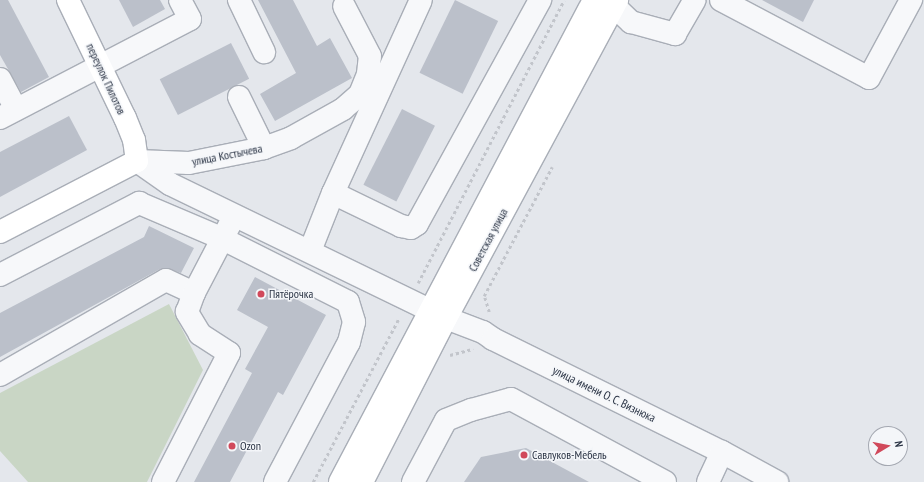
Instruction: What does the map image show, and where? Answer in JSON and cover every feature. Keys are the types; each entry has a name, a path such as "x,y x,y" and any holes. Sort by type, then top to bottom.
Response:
{"main road":[{"name":"переулок Пилотов","path":"68,0 101,65 134,140 137,161"},
{"name":"Советская улица","path":"362,482 438,314 594,0"},
{"name":"Советская улица","path":"340,482 438,314 613,3"},
{"name":"улица Костычева","path":"0,232 137,161"}],"street":[{"path":"0,79 8,114 190,19 180,0"},
{"path":"239,0 264,52"},
{"path":"310,251 333,193 421,0"},
{"path":"333,193 401,226 411,228 417,224 540,0"},
{"path":"613,3 631,22 675,34 695,0"},
{"path":"721,0 869,78 911,0"},
{"name":"улица Костычева","path":"137,161 189,163 264,148 292,138 343,109 360,94 368,74 370,56 346,2"},
{"path":"239,97 264,148"},
{"name":"улица имени О. С. Визнюка","path":"137,161 170,184 408,300 483,332 493,339 722,452 777,482"},
{"path":"0,275 138,203 221,238 348,302 354,322 349,342 275,482"},
{"path":"163,482 229,352 200,334 187,312 194,293 221,238 236,215"},
{"path":"0,375 166,280 194,293"},
{"path":"413,482 446,420 471,410 511,400 665,482"},
{"path":"708,482 722,452"}],"path":[{"path":"313,482 564,0"},
{"path":"444,358 455,353 472,352 490,315 484,296 554,162"}],"green space":[{"path":"169,304 203,370 147,482 28,482 0,451 0,393"}],"building":[{"path":"0,0 8,0 49,77 21,92 0,55"},
{"path":"119,0 160,0 165,9 133,27"},
{"path":"258,0 293,0 317,46 330,38 352,78 275,121 260,94 296,73"},
{"path":"455,0 498,21 463,94 419,73"},
{"path":"762,0 814,0 803,22"},
{"path":"231,43 249,79 178,115 160,79"},
{"path":"402,109 435,126 396,202 363,185"},
{"path":"69,116 87,150 0,197 0,152"},
{"path":"149,226 194,248 181,273 166,268 160,269 0,357 0,313 144,237"},
{"path":"255,277 326,315 283,395 278,392 230,482 194,482 252,373 245,369 268,327 237,310"},
{"path":"526,448 589,482 464,482 481,457"}],"place":[{"name":"Пятёрочка","path":"261,294"},
{"name":"Ozon","path":"232,446"},
{"name":"Савлуков-Мебель","path":"524,455"}]}
